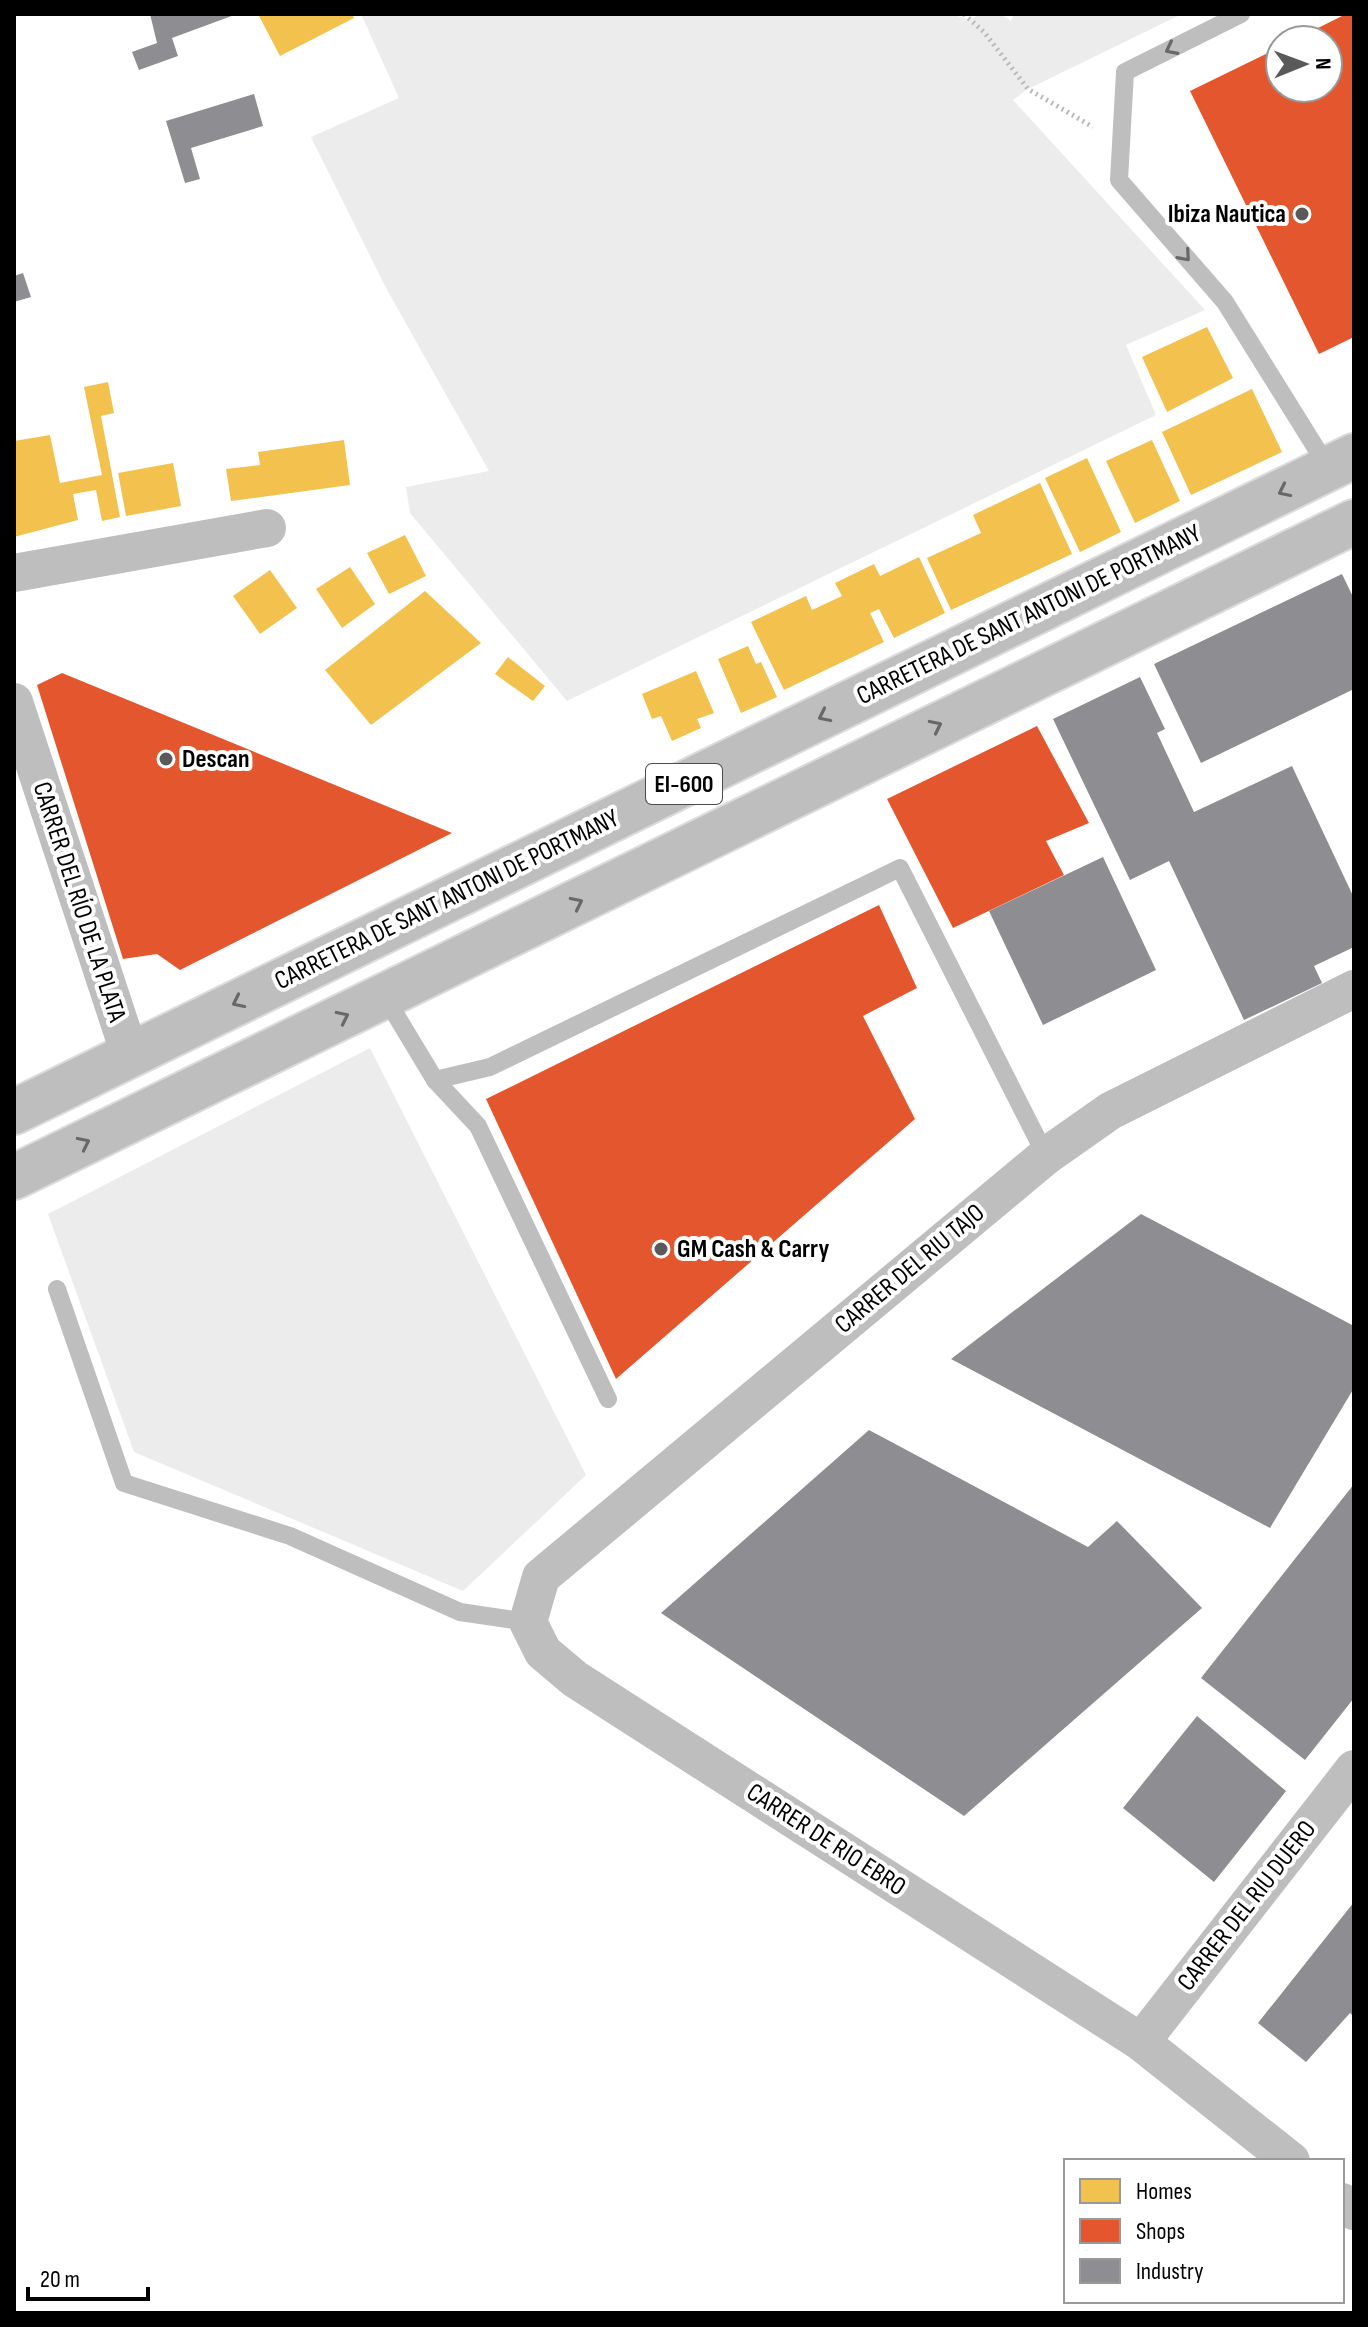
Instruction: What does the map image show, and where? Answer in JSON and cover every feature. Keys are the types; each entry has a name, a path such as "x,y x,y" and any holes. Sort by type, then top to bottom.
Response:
{"main road":[{"name":"CARRETERA DE SANT ANTONI DE PORTMANY","path":"14,1112 1341,463"},
{"name":"EI-600","path":"14,1177 1354,522"}],"street":[{"path":"14,573 267,528"},
{"name":"CARRER DEL RÍO DE LA PLATA","path":"14,702 130,1055"},
{"name":"CARRER DEL RIU TAJO","path":"528,1622 541,1577 1046,1156 1110,1111 1354,989"},
{"name":"CARRER DE RIO EBRO","path":"528,1622 543,1652 575,1679 1141,2042 1288,2159"},
{"name":"CARRER DEL RIU DUERO","path":"1141,2042 1354,1769"}],"lane":[{"path":"1241,14 1125,72 1119,180 1225,302 1341,463"},
{"path":"435,1080 490,1067 900,868 1046,1156"},
{"path":"385,997 435,1080 478,1126 608,1399"},
{"path":"57,1289 124,1483 290,1536 460,1612 528,1622"}],"path":[{"path":"964,14 984,32 1028,89 1121,144"}],"shaded area":[{"path":"991,13 1011,21 1014,14 1182,14 1028,89 1013,100 1205,310 1126,345 1156,415 567,701 410,513 406,487 489,471 386,288 311,137 399,98 361,14 951,14 970,20"},
{"path":"370,1048 586,1475 463,1591 134,1452 48,1214"}],"building: Homes":[{"path":"258,14 352,14 354,18 280,56"},
{"path":"1207,327 1233,378 1167,412 1142,357"},
{"path":"108,382 114,413 101,416 120,517 102,521 96,490 73,494 78,520 14,537 14,441 50,435 60,483 102,475 84,387"},
{"path":"1252,389 1282,452 1191,495 1162,432"},
{"path":"344,440 350,485 231,501 226,469 260,465 258,452"},
{"path":"1152,440 1180,501 1135,523 1106,461"},
{"path":"1087,458 1121,532 1080,552 1045,478"},
{"path":"173,463 181,506 126,516 118,473"},
{"path":"1040,483 1072,554 951,610 927,558 981,533 973,515"},
{"path":"405,535 426,576 389,594 367,553"},
{"path":"919,557 945,613 894,638 879,609 870,613 884,642 784,690 751,622 806,596 812,610 842,596 835,583 874,564 880,576"},
{"path":"350,567 375,604 342,628 316,589"},
{"path":"270,570 297,608 260,634 233,596"},
{"path":"425,591 481,643 371,725 325,670"},
{"path":"748,646 756,664 761,662 777,697 741,713 718,659"},
{"path":"508,657 545,686 533,701 495,674"},
{"path":"696,671 714,713 697,719 701,728 672,741 661,716 652,719 642,694"}],"building: Shops":[{"name":"Ibiza Nautica","path":"1346,14 1354,14 1354,337 1319,354 1190,91 1264,55 1264,104 1344,104 1344,24 1326,24"},
{"name":"Descan","path":"62,673 452,833 180,970 157,954 123,959 37,685"},
{"path":"1037,726 1089,823 1046,841 1064,875 953,928 887,799"},
{"name":"GM Cash & Carry","path":"879,905 917,988 863,1016 915,1119 616,1379 486,1099"}],"building: Industry":[{"path":"150,14 237,14 172,38 178,56 139,70 132,52 157,43"},
{"path":"254,94 263,126 191,148 200,179 185,183 166,121"},
{"path":"23,273 31,297 14,302 14,276"},
{"path":"1342,574 1354,599 1354,689 1201,763 1154,664"},
{"path":"1140,677 1165,729 1157,733 1194,812 1292,766 1354,898 1354,947 1314,966 1322,983 1244,1020 1169,861 1130,880 1053,719"},
{"path":"1103,857 1156,970 1043,1025 989,911"},
{"path":"1141,1214 1354,1326 1354,1388 1270,1528 951,1359"},
{"path":"869,1430 1088,1547 1117,1521 1202,1608 964,1816 661,1613"},
{"path":"1354,1484 1354,1698 1305,1760 1201,1678"},
{"path":"1197,1716 1286,1791 1214,1882 1123,1808"},
{"path":"1354,1902 1354,2017 1350,2013 1306,2062 1258,2023"}],"place":[{"name":"Ibiza Nautica","path":"1302,214"},
{"name":"Descan","path":"166,759"},
{"name":"GM Cash & Carry","path":"661,1249"}]}
